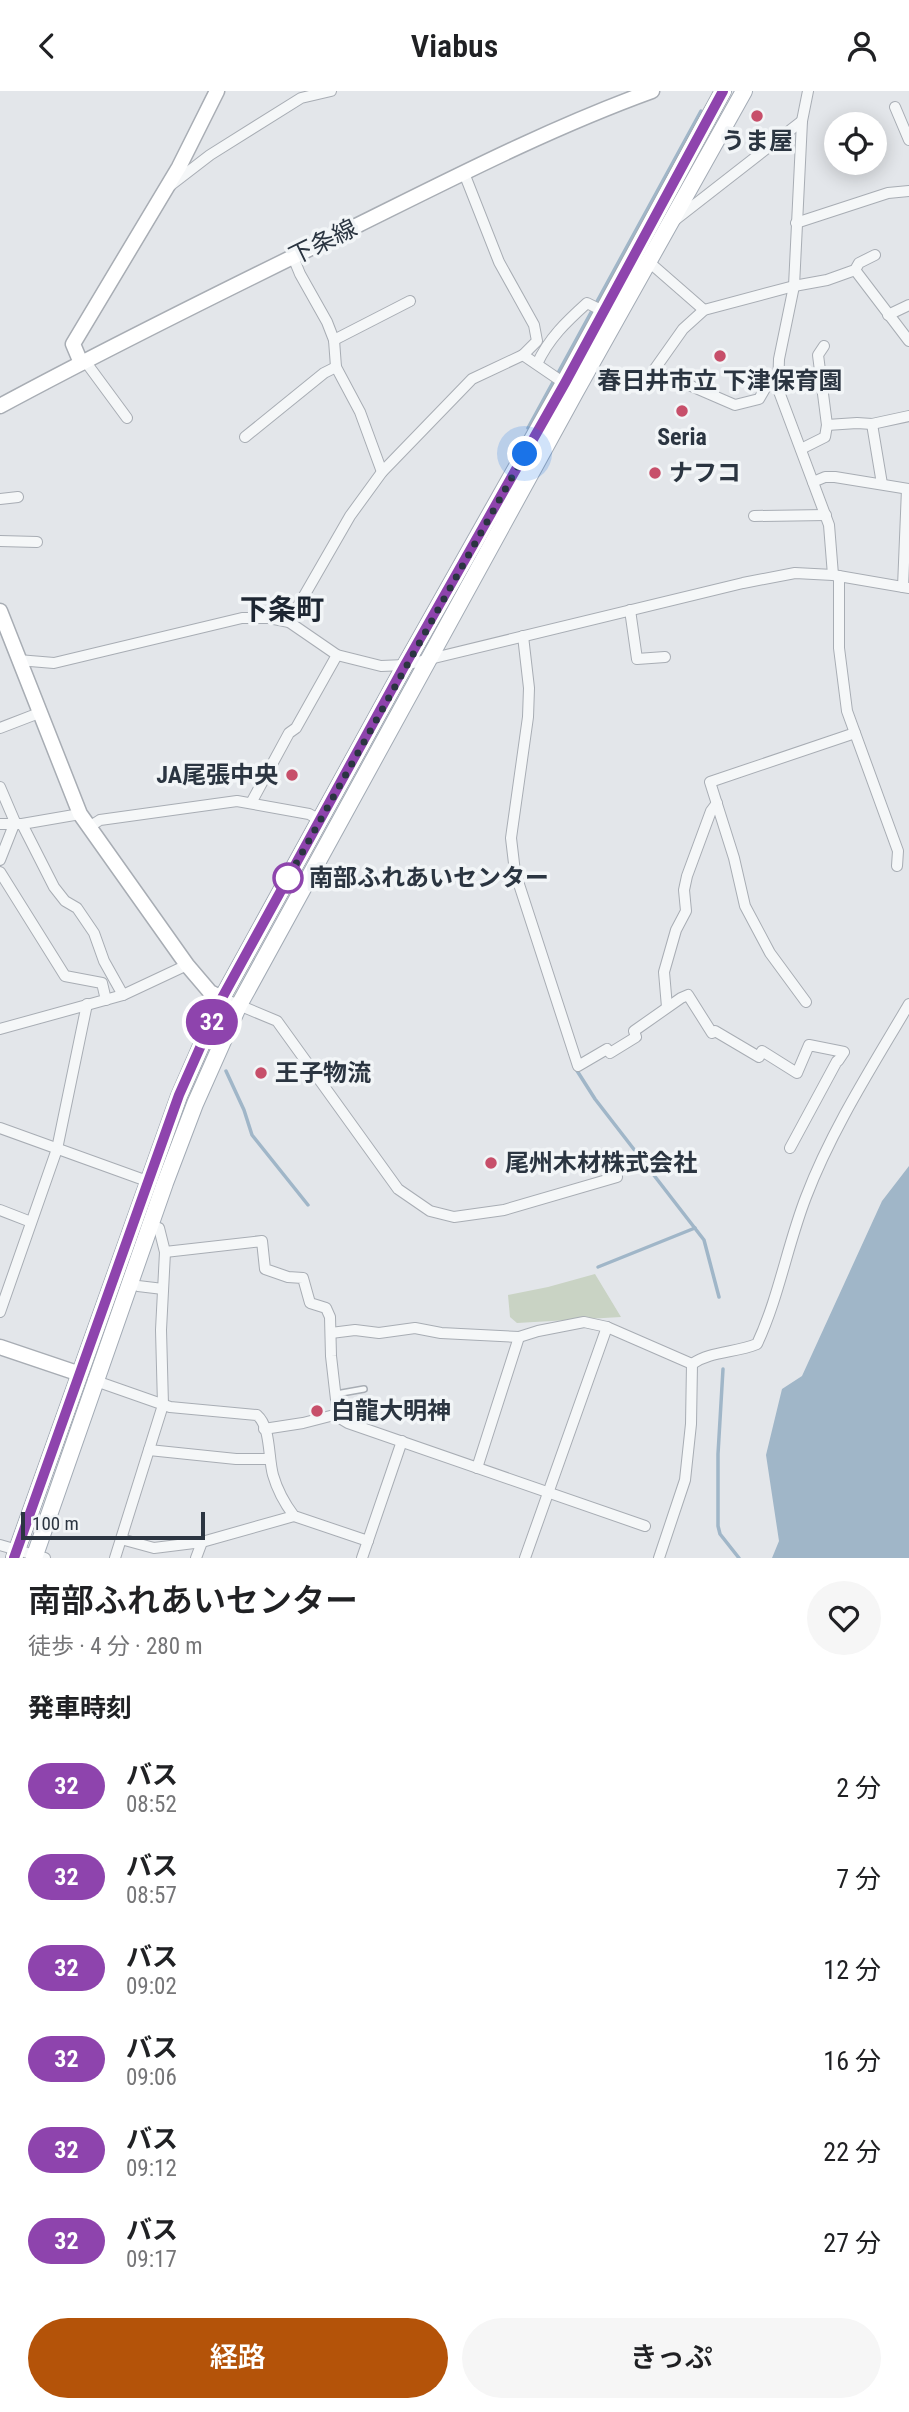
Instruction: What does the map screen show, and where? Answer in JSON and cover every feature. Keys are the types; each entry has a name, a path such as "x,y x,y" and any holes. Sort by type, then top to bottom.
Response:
{"main road":[{"path":"15,1554 179,1095 222,998 405,665 565,383 723,91"},
{"path":"38,1557 128,1286 195,1104 239,1005 744,91"}],"street":[{"path":"127,418 83,362 73,344 165,190 217,91"},
{"path":"165,190 211,155 301,98 331,91"},
{"name":"下条線","path":"0,406 464,173 573,122 652,91"},
{"path":"808,91 802,121 794,286 779,359 778,389 830,525 836,575 839,647 847,711 898,851 897,866"},
{"path":"895,107 909,140"},
{"path":"671,222 802,121"},
{"path":"464,173 499,262 534,325 541,345 537,364"},
{"path":"796,223 888,193 909,191"},
{"path":"820,379 770,380 759,399 735,405 654,370 683,329 704,310 827,280 855,270 859,263 875,255"},
{"path":"293,257 334,340 336,367 360,412 382,472"},
{"path":"649,262 704,310"},
{"path":"855,270 909,341"},
{"path":"334,340 410,301"},
{"path":"289,622 350,516 382,472 472,379 541,345 587,303 603,311"},
{"path":"888,315 909,305"},
{"path":"801,449 825,437 827,425 818,355 824,346"},
{"path":"523,355 565,383"},
{"path":"245,437 324,373 336,367"},
{"path":"827,425 872,424 909,416"},
{"path":"872,424 882,484"},
{"path":"18,660 54,663 242,618 269,618 289,622 337,655 381,666 405,665 743,583 795,573 836,575 906,587 908,489 835,477 825,477 813,482"},
{"path":"0,499 18,497"},
{"path":"754,516 826,516"},
{"path":"0,541 37,542"},
{"path":"630,610 637,659 665,657"},
{"path":"0,611 80,814 187,965 210,992 277,1021 398,1189 430,1211 454,1217 504,1210 617,1177"},
{"path":"523,636 529,688 528,717 511,838 512,853 515,872 578,1066 607,1049 610,1053 636,1037 634,1031 688,995 712,1033 715,1031 759,1057 762,1051 797,1073 809,1045 844,1052 836,1061 790,1148"},
{"path":"251,803 289,733 296,728 337,655"},
{"path":"0,728 39,713"},
{"path":"806,1002 770,953 745,906 734,858 710,782 855,733"},
{"path":"0,787 54,887 65,901 77,908 94,933 104,961 123,995"},
{"path":"89,827 100,820 237,801 309,814 320,820"},
{"path":"667,1007 664,972 676,930 686,911 684,890 687,876 711,811 717,803"},
{"path":"0,824 80,814"},
{"path":"0,860 18,823"},
{"path":"0,872 65,976 102,983 106,1000"},
{"path":"0,1029 123,995 187,965"},
{"path":"0,1312 57,1149 87,1004"},
{"path":"692,1364 704,1356 740,1351 757,1344 769,1319 805,1198 831,1140 909,1004"},
{"path":"0,1128 147,1181"},
{"path":"0,1210 31,1222"},
{"path":"115,1558 163,1405 161,1330 165,1252 159,1228 151,1226"},
{"path":"165,1252 262,1241 265,1269 288,1277 303,1278 310,1303 326,1308 331,1333 338,1417 348,1423 645,1526"},
{"path":"138,1286 163,1289"},
{"path":"331,1333 355,1330 379,1333 415,1328 441,1333 519,1337 584,1322 607,1327 692,1364"},
{"path":"525,1558 607,1327"},
{"path":"477,1468 519,1337"},
{"path":"0,1347 163,1405 248,1412 261,1418 276,1482 294,1515"},
{"path":"659,1558 685,1480 691,1424 692,1364"},
{"path":"264,1429 338,1414"},
{"path":"362,1558 402,1441"},
{"path":"149,1450 236,1459 270,1459"},
{"path":"121,1538 154,1548 202,1542 294,1515 368,1541"},
{"path":"196,1558 202,1542"},
{"path":"0,1545 15,1554 38,1557"}],"lane":[{"path":"336,1394 364,1389"}],"green space":[{"path":"595,1274 621,1317 517,1323 510,1317 508,1295"}],"water":[{"path":"909,1166 909,1558 772,1558 779,1541 766,1455 782,1389 802,1376 882,1201"}],"waterway":[{"path":"528,428 701,111"},
{"path":"574,1066 595,1099 704,1240 719,1297"},
{"path":"226,1071 252,1135 308,1205"},
{"path":"598,1267 695,1228"},
{"path":"723,1369 718,1454 718,1526 720,1534 739,1558"}],"bus line":[{"name":"32","path":"14,1558 147,1181 179,1095 222,998 405,665 565,383 723,91"}],"place":[{"name":"うま屋","path":"757,116"},
{"name":"春日井市立 下津保育園","path":"720,356"},
{"name":"Seria","path":"682,411"},
{"name":"ナフコ","path":"655,473"},
{"name":"JA尾張中央","path":"292,775"},
{"name":"南部ふれあいセンター","path":"288,878"},
{"name":"王子物流","path":"261,1073"},
{"name":"尾州木材株式会社","path":"491,1163"},
{"name":"白龍大明神","path":"317,1411"}],"district":[{"name":"下条町","path":"282,609"}],"route":[{"path":"288,878 283,887 525,454"}]}
